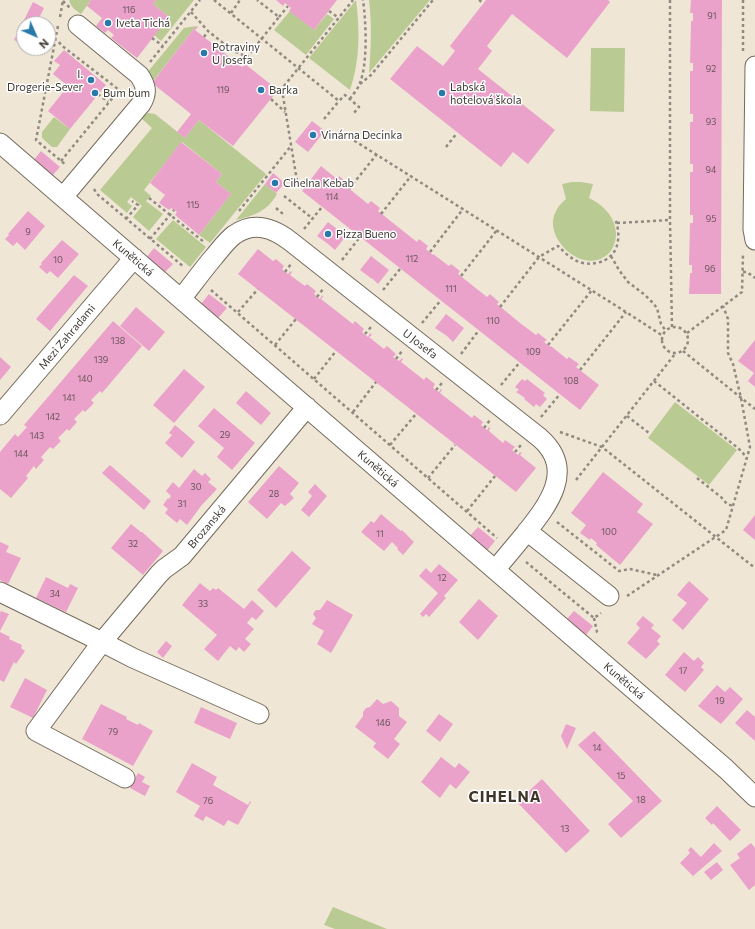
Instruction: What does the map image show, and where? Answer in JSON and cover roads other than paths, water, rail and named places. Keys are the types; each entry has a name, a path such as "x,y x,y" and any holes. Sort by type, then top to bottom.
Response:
{"street":[{"path":"63,197 141,104 145,98 146,92 145,86 139,74 78,25"},
{"path":"755,66 755,240"},
{"name":"Kunětická","path":"0,143 726,769 755,797"},
{"name":"U Josefa","path":"182,299 227,241 234,235 253,227 266,228 274,231 290,241 540,438 551,449 554,455 556,462 557,482 549,502 495,570"},
{"name":"Mezi Zahradami","path":"0,415 134,258"},
{"name":"Brozanská","path":"125,778 36,731 102,642 159,574 182,556 307,407"},
{"path":"527,531 610,601"},
{"path":"0,592 133,658 259,714"}],"place":[{"name":"Iveta Tichá","path":"108,23"},
{"name":"Potraviny U Josefa","path":"204,53"},
{"name":"I. Drogerie-Sever","path":"91,80"},
{"name":"Barka","path":"261,90"},
{"name":"Bum bum","path":"95,93"},
{"name":"Labská hotelová škola","path":"442,93"},
{"name":"Vinárna Decinka","path":"313,135"},
{"name":"Cihelna Kebab","path":"275,183"},
{"name":"Pizza Bueno","path":"328,234"}],"district":[{"name":"CIHELNA","path":"505,797"}]}
